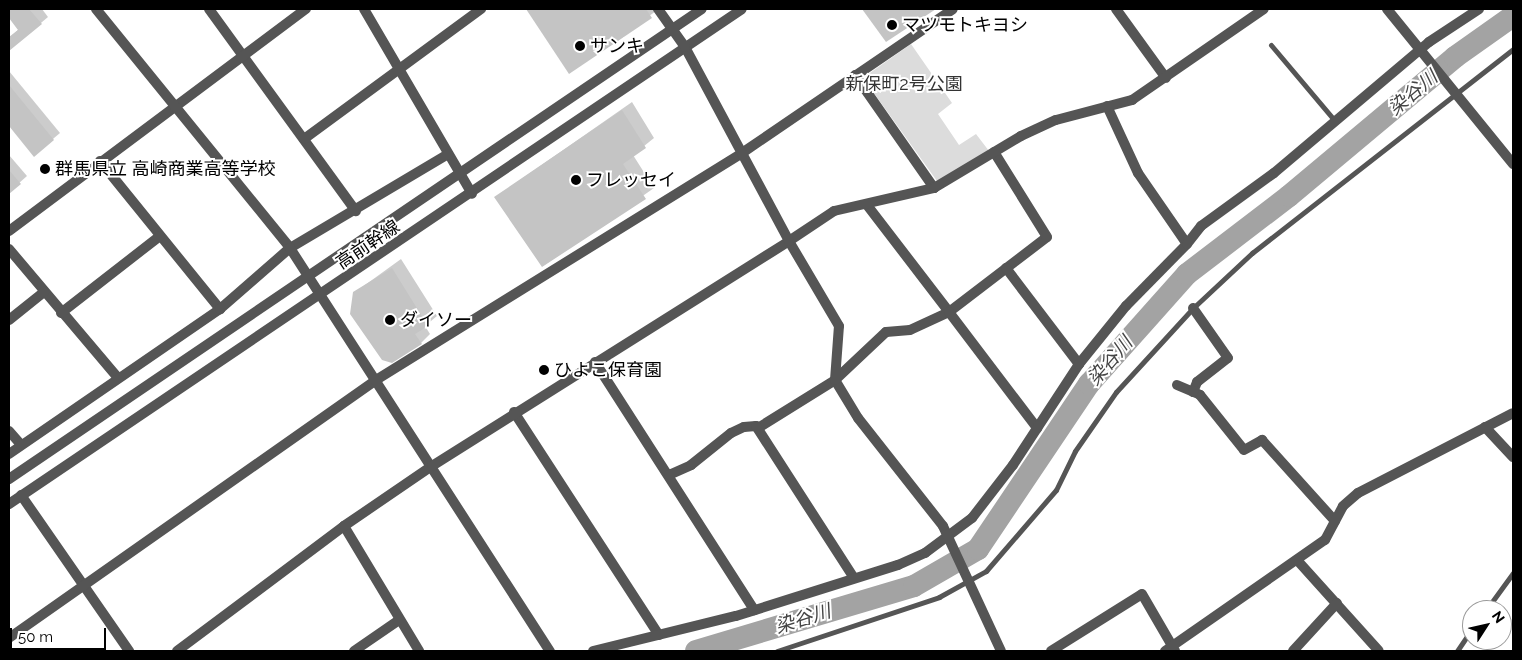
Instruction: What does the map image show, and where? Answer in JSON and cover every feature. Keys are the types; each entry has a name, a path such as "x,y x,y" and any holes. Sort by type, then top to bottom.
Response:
{"street":[{"path":"96,9 290,248 550,651"},
{"path":"209,9 356,211"},
{"path":"9,231 100,161 306,9"},
{"path":"364,9 472,194"},
{"path":"304,139 481,9"},
{"path":"658,9 686,47 789,241 839,326 834,380 858,418 947,534 1001,651"},
{"name":"高前幹線","path":"9,479 458,171 702,9"},
{"name":"高前幹線","path":"9,504 472,194 742,9"},
{"path":"9,638 376,380 742,153 952,9"},
{"path":"1116,9 1166,78"},
{"path":"177,651 344,526 432,466 514,412 834,211 867,205 934,188 994,152 1056,120 1132,100 1264,9"},
{"path":"1387,9 1513,164"},
{"path":"593,651 754,610 898,565 925,553 947,534 972,518 1037,428 1079,364 1126,306 1188,244 1201,226 1274,173 1421,52 1479,9"},
{"path":"854,75 934,188"},
{"path":"1108,106 1138,173 1188,244"},
{"path":"669,475 698,460 731,433 744,427 758,428 834,380 886,332 910,330 949,312 1047,237 994,152"},
{"path":"9,454 220,309 290,248 356,211 448,154"},
{"path":"100,161 220,309"},
{"path":"867,205 1037,428"},
{"path":"61,312 160,236"},
{"path":"9,250 118,378"},
{"path":"1006,268 1079,364"},
{"path":"9,320 44,292"},
{"path":"1193,308 1228,358 1197,382 1193,392"},
{"path":"595,362 754,610"},
{"path":"1177,386 1200,395 1244,450 1262,440 1335,522"},
{"path":"514,412 659,634"},
{"path":"1051,651 1142,594 1171,649 1325,540 1343,506 1358,493 1513,413"},
{"path":"758,428 854,578"},
{"path":"1486,428 1513,457"},
{"path":"9,431 21,446"},
{"path":"22,495 129,651"},
{"path":"344,526 419,651"},
{"path":"1297,560 1379,651"},
{"path":"1293,651 1337,603"},
{"path":"354,651 399,620"}],"lane":[{"path":"1271,46 1335,122"},
{"path":"777,651 938,597 986,571 1027,527 1056,490 1075,451 1116,392 1193,308 1252,253 1454,91 1513,48"},
{"path":"1493,600 1513,573"}],"green space":[{"name":"新保町2号公園","path":"911,44 952,103 938,114 959,145 976,134 989,151 937,181 866,82 867,75"}],"building":[{"path":"9,9 29,9 42,24 9,51 9,37 18,30 9,18"},
{"name":"サンキ","path":"526,9 646,9 652,18 569,74"},
{"name":"マツモトキヨシ","path":"862,9 936,9 886,42"},
{"path":"9,85 54,140 34,157 9,126"},
{"name":"フレッセイ","path":"622,110 646,148 623,164 646,199 542,267 494,197"},
{"path":"9,170 21,184 9,194"},
{"name":"ダイソー","path":"392,268 428,326 415,334 422,344 392,363 382,360 350,314 353,292"}],"waterway":[{"name":"染谷川","path":"696,651 914,586 978,549 1089,384 1187,274 1289,196 1455,57 1513,16"}],"place":[{"name":"マツモトキヨシ","path":"892,25"},
{"name":"サンキ","path":"580,46"},
{"name":"群馬県立 高崎商業高等学校","path":"45,169"},
{"name":"フレッセイ","path":"576,180"},
{"name":"ダイソー","path":"390,320"},
{"name":"ひよこ保育園","path":"544,370"}]}
